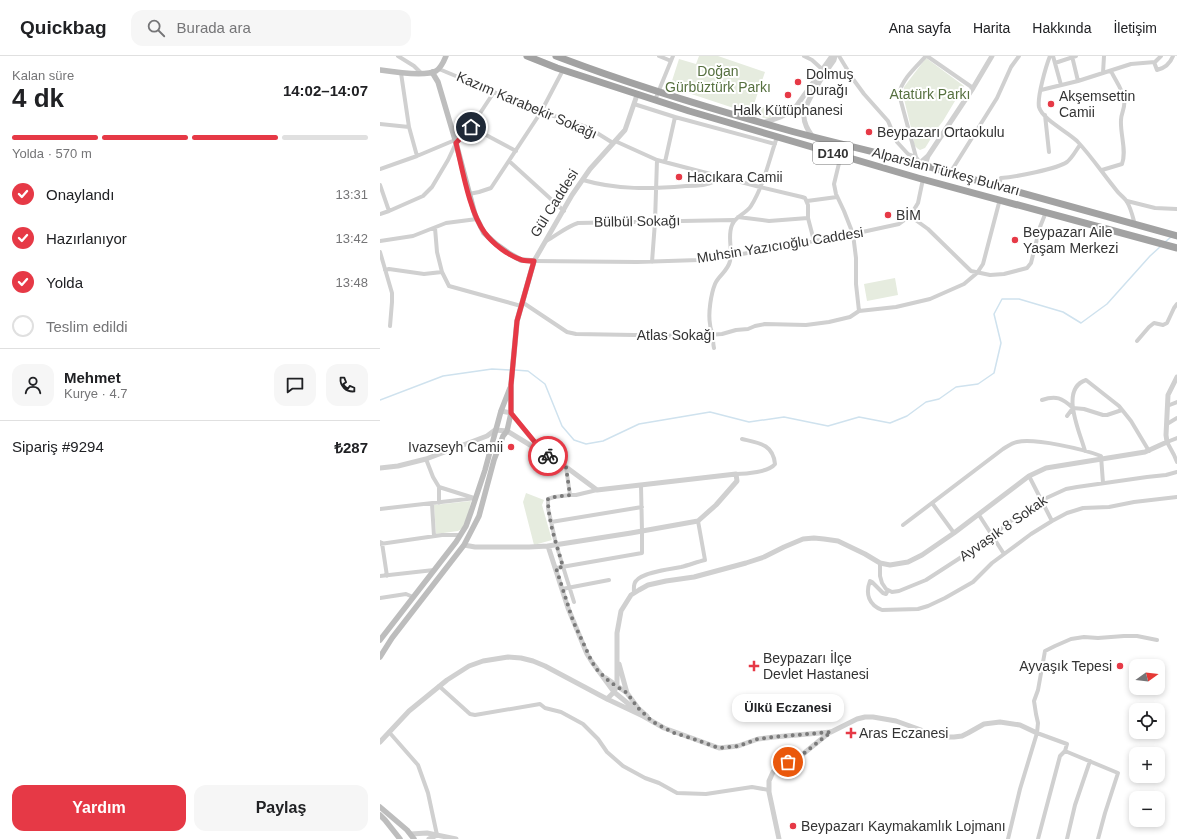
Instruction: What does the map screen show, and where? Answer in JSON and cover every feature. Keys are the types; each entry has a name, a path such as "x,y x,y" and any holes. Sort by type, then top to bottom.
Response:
{"highway":[{"name":"Alparslan Türkeş Bulvarı","path":"527,56 563,70 776,141 841,155 919,178 1177,248"},
{"name":"Alparslan Türkeş Bulvarı","path":"556,56 658,91 761,123 920,162 950,173 1177,236"},
{"path":"920,162 928,168 928,172 926,176 919,178 913,174 913,168 920,162"}],"main road":[{"path":"380,70 422,74 432,72 440,69 446,56"},
{"path":"432,72 438,82 456,141 475,215 484,233 510,254 521,260 534,261"},
{"name":"Gül Caddesi","path":"380,657 392,638 465,544 479,516 494,460 503,436 507,430 511,413 511,385 517,321 534,261"},
{"name":"Gül Caddesi","path":"380,640 460,535 476,498 495,430 511,385"},
{"path":"465,544 460,535 470,535"},
{"path":"380,806 412,837"},
{"path":"380,815 386,820 401,839 406,835 412,837"}],"street":[{"path":"398,56 414,66 422,74"},
{"path":"659,56 671,61"},
{"path":"655,100 673,56"},
{"path":"804,56 812,60 822,70"},
{"path":"761,123 782,117 795,108 833,56"},
{"path":"812,136 806,126 804,116 806,105 834,60 833,56"},
{"path":"839,56 864,94 888,121 897,142 908,154 920,162"},
{"path":"920,162 899,94 903,82 926,56 973,88"},
{"path":"920,162 928,156 973,88 992,56"},
{"path":"950,173 996,98 1019,56"},
{"path":"1051,56 1055,63 1061,85"},
{"path":"1051,56 1047,64 1039,100 1039,107 1044,114 1075,139 1089,153 1118,193 1127,201 1155,208 1177,208"},
{"path":"1055,63 1074,56 1078,81"},
{"path":"1103,73 1104,56"},
{"path":"1041,90 1078,81 1131,64 1154,62 1161,56"},
{"path":"1154,62 1156,70 1162,68 1170,62 1173,56"},
{"name":"Kazım Karabekir Sokağı","path":"440,69 519,104 589,128 614,142 657,160 760,187 802,196 806,198 807,201"},
{"path":"469,194 491,188 541,112 563,70"},
{"path":"1102,170 1122,164 1123,157 1121,118 1124,109 1124,100 1120,87 1110,71"},
{"path":"401,73 409,127 417,156"},
{"path":"380,169 456,141 471,127 494,92"},
{"name":"Gül Caddesi","path":"534,261 582,180 625,130 637,94"},
{"path":"634,104 675,117 776,141 766,174 750,208 736,218 732,225 729,239 731,256 730,262 714,288 709,316 714,348"},
{"path":"1044,114 1049,152"},
{"path":"665,162 675,117"},
{"path":"380,124 409,127"},
{"path":"471,127 516,151"},
{"path":"380,214 423,196 432,187 448,160 456,141"},
{"path":"998,186 1001,178 1013,177 1064,164 1071,158 1080,144"},
{"path":"841,155 834,184 837,197 853,234 859,312"},
{"path":"652,262 657,160"},
{"path":"509,161 564,211"},
{"path":"582,180 600,185 616,187 656,189 712,183 721,176"},
{"path":"919,178 918,203 910,216 928,229 971,271 977,273 990,275 1004,274 1027,268 1031,262 1046,212"},
{"path":"380,185 389,211"},
{"path":"814,241 808,218 807,201 837,197"},
{"path":"977,273 983,264 1000,199"},
{"path":"1127,201 1135,225"},
{"name":"Muhsin Yazıcıoğlu Caddesi","path":"534,261 652,262 699,260 731,256 853,234 899,224 910,216"},
{"name":"Bülbül Sokağı","path":"545,241 564,229 578,223 655,222 736,218 769,221 808,218"},
{"path":"380,241 413,236 451,222 477,219"},
{"path":"385,270 390,269 424,274 442,272 437,252 435,228"},
{"path":"380,252 392,297 390,326"},
{"name":"Atlas Sokağı","path":"442,272 449,286 522,304 567,332 576,334 694,336 722,334 765,324 806,325 829,322 850,317 859,312 896,307 930,299 964,284 977,273"},
{"path":"1137,341 1154,323 1163,325 1167,323 1177,304"},
{"path":"1177,377 1168,395 1166,435 1167,442 1177,462"},
{"path":"1085,451 1073,408 1072,397 1074,391 1080,383 1086,380 1122,410 1131,421 1149,451"},
{"path":"1171,387 1177,384"},
{"path":"1042,400 1052,397 1057,398 1065,401 1073,408 1084,409 1103,415 1122,410"},
{"path":"1167,406 1177,402"},
{"path":"1067,416 1073,408"},
{"path":"501,411 511,413 543,452"},
{"path":"1167,424 1177,418"},
{"path":"380,468 398,466 426,459 486,436 495,430 507,430 566,467 597,490"},
{"path":"607,699 614,692 617,685 617,633 621,611 628,599 639,590 657,582 694,577 746,563 764,557 803,539 824,539 838,542 865,554 880,563 890,565 908,562 922,555 954,533 1030,476 1046,468 1145,452 1177,438"},
{"path":"574,602 556,544 548,508 548,499 597,490 641,486 757,471 775,464 772,453 767,447 753,441 742,439"},
{"path":"903,525 1003,449 1018,442 1034,442 1070,447 1101,456 1103,483"},
{"path":"426,459 433,477 439,487 439,503"},
{"path":"566,467 570,495"},
{"name":"Ayvaşık 8 Sokak","path":"888,590 892,592 926,580 993,536 1020,514 1042,500 1066,489 1166,475 1177,472"},
{"path":"465,544 475,546 548,546 698,521 716,505 737,481 736,474"},
{"path":"1030,476 1052,521"},
{"path":"556,568 642,554 641,486"},
{"path":"439,487 476,498"},
{"path":"880,563 880,576 886,589 888,590 886,594 882,593 870,581 869,594 872,604 882,610 918,609 928,606 973,582 992,563 1031,534 1067,513 1082,508 1109,507 1134,502 1177,497"},
{"path":"380,509 476,498"},
{"path":"932,503 954,533"},
{"path":"432,504 434,536"},
{"path":"551,522 642,508"},
{"path":"979,515 1004,554"},
{"path":"634,593 636,581 641,577 658,571 705,560 698,521"},
{"path":"387,576 381,543 434,536 460,535"},
{"path":"548,546 573,621 592,662 614,692 643,716"},
{"path":"380,576 434,570"},
{"path":"562,589 609,580"},
{"path":"380,598 406,594 413,596"},
{"path":"1008,839 1020,789 1037,733 1038,723 1034,701 1038,690 1045,651 1071,639 1084,637 1098,638 1137,636 1157,640"},
{"path":"380,742 409,711 439,686 470,666 483,660 508,657 521,658 545,666 674,733 696,739 719,748 738,746 754,740 774,737 831,732"},
{"path":"617,658 627,693 624,700"},
{"path":"598,671 610,682 617,685 627,693 638,708 653,722"},
{"path":"439,686 470,714 475,715 540,704 545,708 561,712 583,724 598,739 607,752 623,766 677,793 706,794 752,788 769,790"},
{"path":"607,699 618,701 624,700"},
{"path":"779,839 769,790 769,781 773,772 803,754 831,732 857,718 872,717 896,721 935,735 945,737 962,736 984,724 1000,722 1020,725 1066,744 1065,751 1060,756 1038,839"},
{"path":"390,732 418,765 428,793 437,835"},
{"path":"1065,751 1118,774 1098,839"},
{"path":"1067,839 1075,805 1090,761"},
{"path":"412,837 421,833 456,839"},
{"path":"429,839 437,835"}],"green space":[{"name":"Doğan Gürbüztürk Parkı","path":"699,56 718,56 765,72 754,104 773,111 770,120 670,87 679,59 696,64"},
{"name":"Atatürk Parkı","path":"926,58 964,86 925,148 920,150 914,143 903,95 904,87"},
{"path":"895,278 898,295 867,301 864,284"},
{"path":"526,493 544,500 542,505 552,540 534,545 523,502"},
{"path":"471,501 467,518 461,529 458,531 436,534 434,505"}],"waterway":[{"path":"1165,242 1171,237"},
{"path":"515,370 528,371 545,384 562,426 574,440 586,444 603,441 639,424 710,412 749,422 784,417 828,426 859,417 890,423 907,416 926,402 939,399 956,387 978,384 994,373 1001,343 994,314 1002,299 1019,299 1063,312 1081,323 1107,304 1150,256 1161,246"},
{"path":"380,400 443,376 492,369 511,370"}],"way so far":[{"path":"548,456 566,467 570,495 548,499 548,508 563,567 556,568 573,621 587,654 598,671 610,682 617,685 627,693 638,708 653,722 674,733 719,748 738,746 758,739 797,734 831,732 803,754 788,762"}],"place":[{"name":"Dolmuş Durağı","path":"798,82"},
{"name":"Halk Kütüphanesi","path":"788,95"},
{"name":"Akşemsettin Camii","path":"1051,104"},
{"name":"Beypazarı Ortaokulu","path":"869,132"},
{"name":"Hacıkara Camii","path":"679,177"},
{"name":"BİM","path":"888,215"},
{"name":"Beypazarı Aile Yaşam Merkezi","path":"1015,240"},
{"name":"Ivazseyh Camii","path":"511,447"},
{"name":"Beypazarı İlçe Devlet Hastanesi","path":"754,666"},
{"name":"Ayvaşık Tepesi","path":"1120,666"},
{"name":"Aras Eczanesi","path":"851,733"},
{"name":"Ülkü Eczanesi","path":"788,762"},
{"name":"Beypazarı Kaymakamlık Lojmanı","path":"793,826"}],"route":[{"path":"471,127 456,143 475,215 484,233 496,244 521,260 534,261 517,321 511,385 511,413 548,456"}]}
